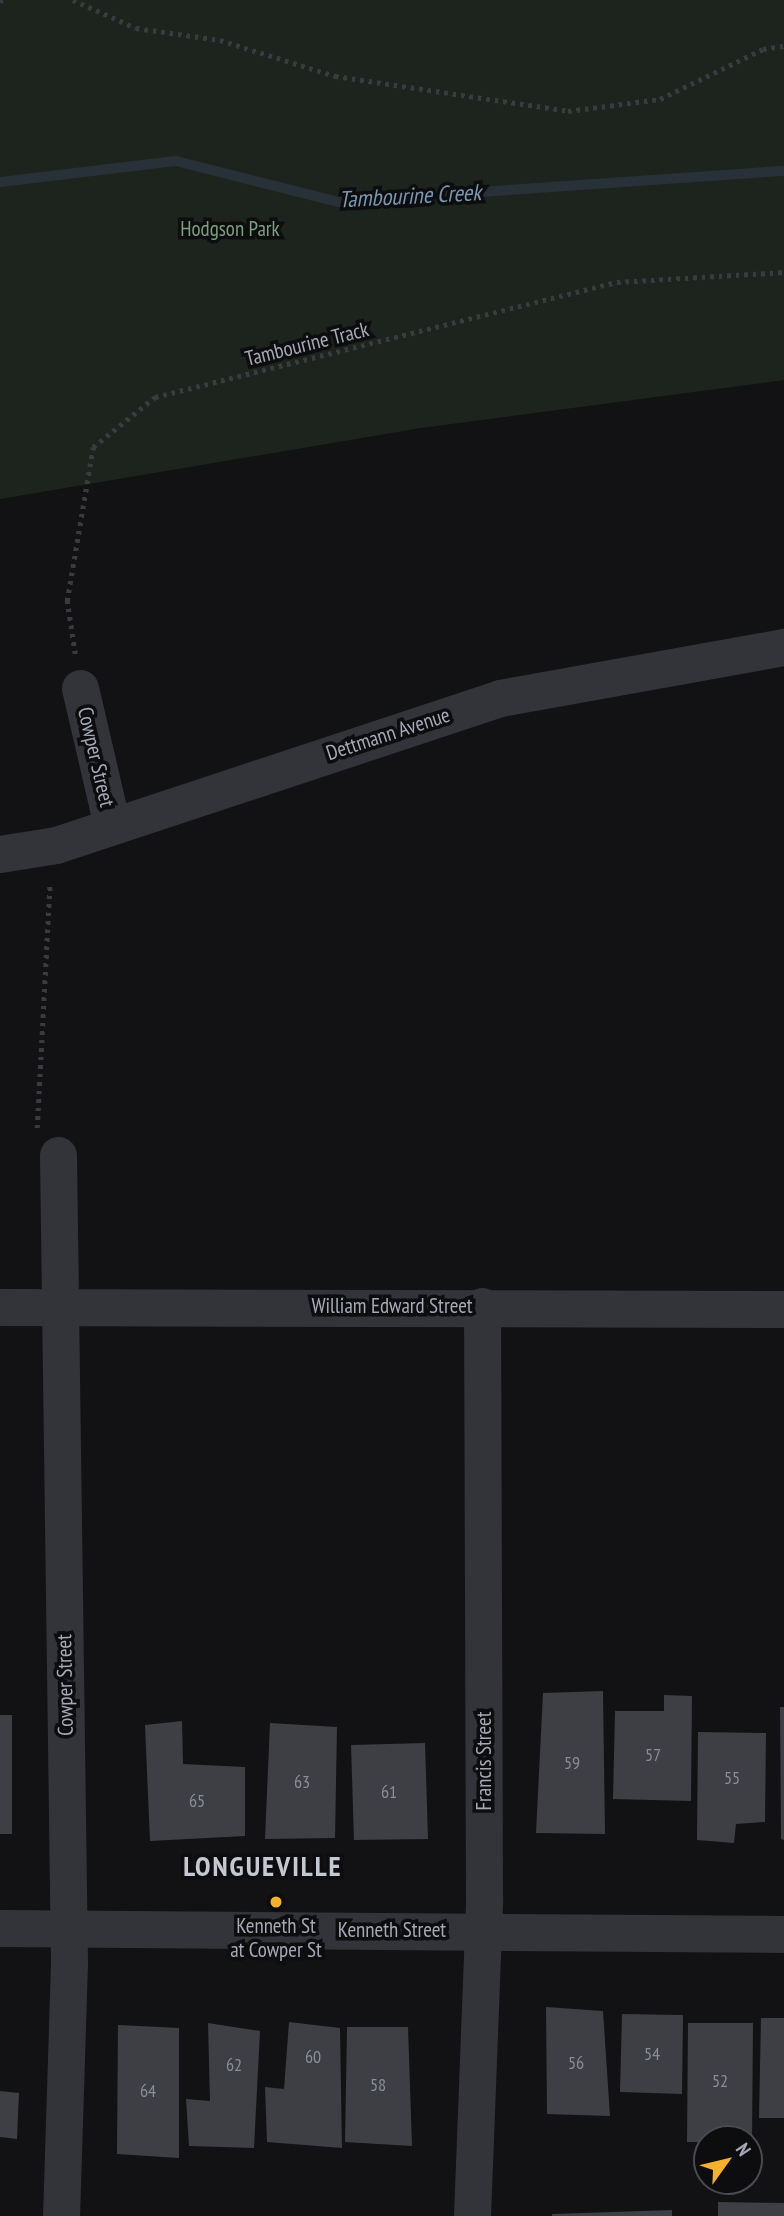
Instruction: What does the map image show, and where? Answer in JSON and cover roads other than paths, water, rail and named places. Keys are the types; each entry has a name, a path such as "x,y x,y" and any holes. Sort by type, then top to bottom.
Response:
{"street":[{"name":"Dettmann Avenue","path":"0,854 51,846 500,698 784,647"},
{"name":"Cowper Street","path":"80,688 112,825"},
{"name":"Cowper Street","path":"48,1146 61,1307 69,1928 61,2216"},
{"name":"William Edward Street","path":"0,1307 482,1306 784,1309"},
{"name":"Francis Street","path":"472,2216 483,1930 482,1306"},
{"name":"Kenneth Street","path":"0,1928 784,1934"}],"waterway":[{"name":"Tambourine Creek","path":"0,182 176,161 338,202 784,171"}],"place":[{"name":"Kenneth St at Cowper St","path":"276,1902"}],"district":[{"name":"LONGUEVILLE","path":"263,1866"}],"park label":[{"name":"Hodgson Park","path":"230,229"}]}
